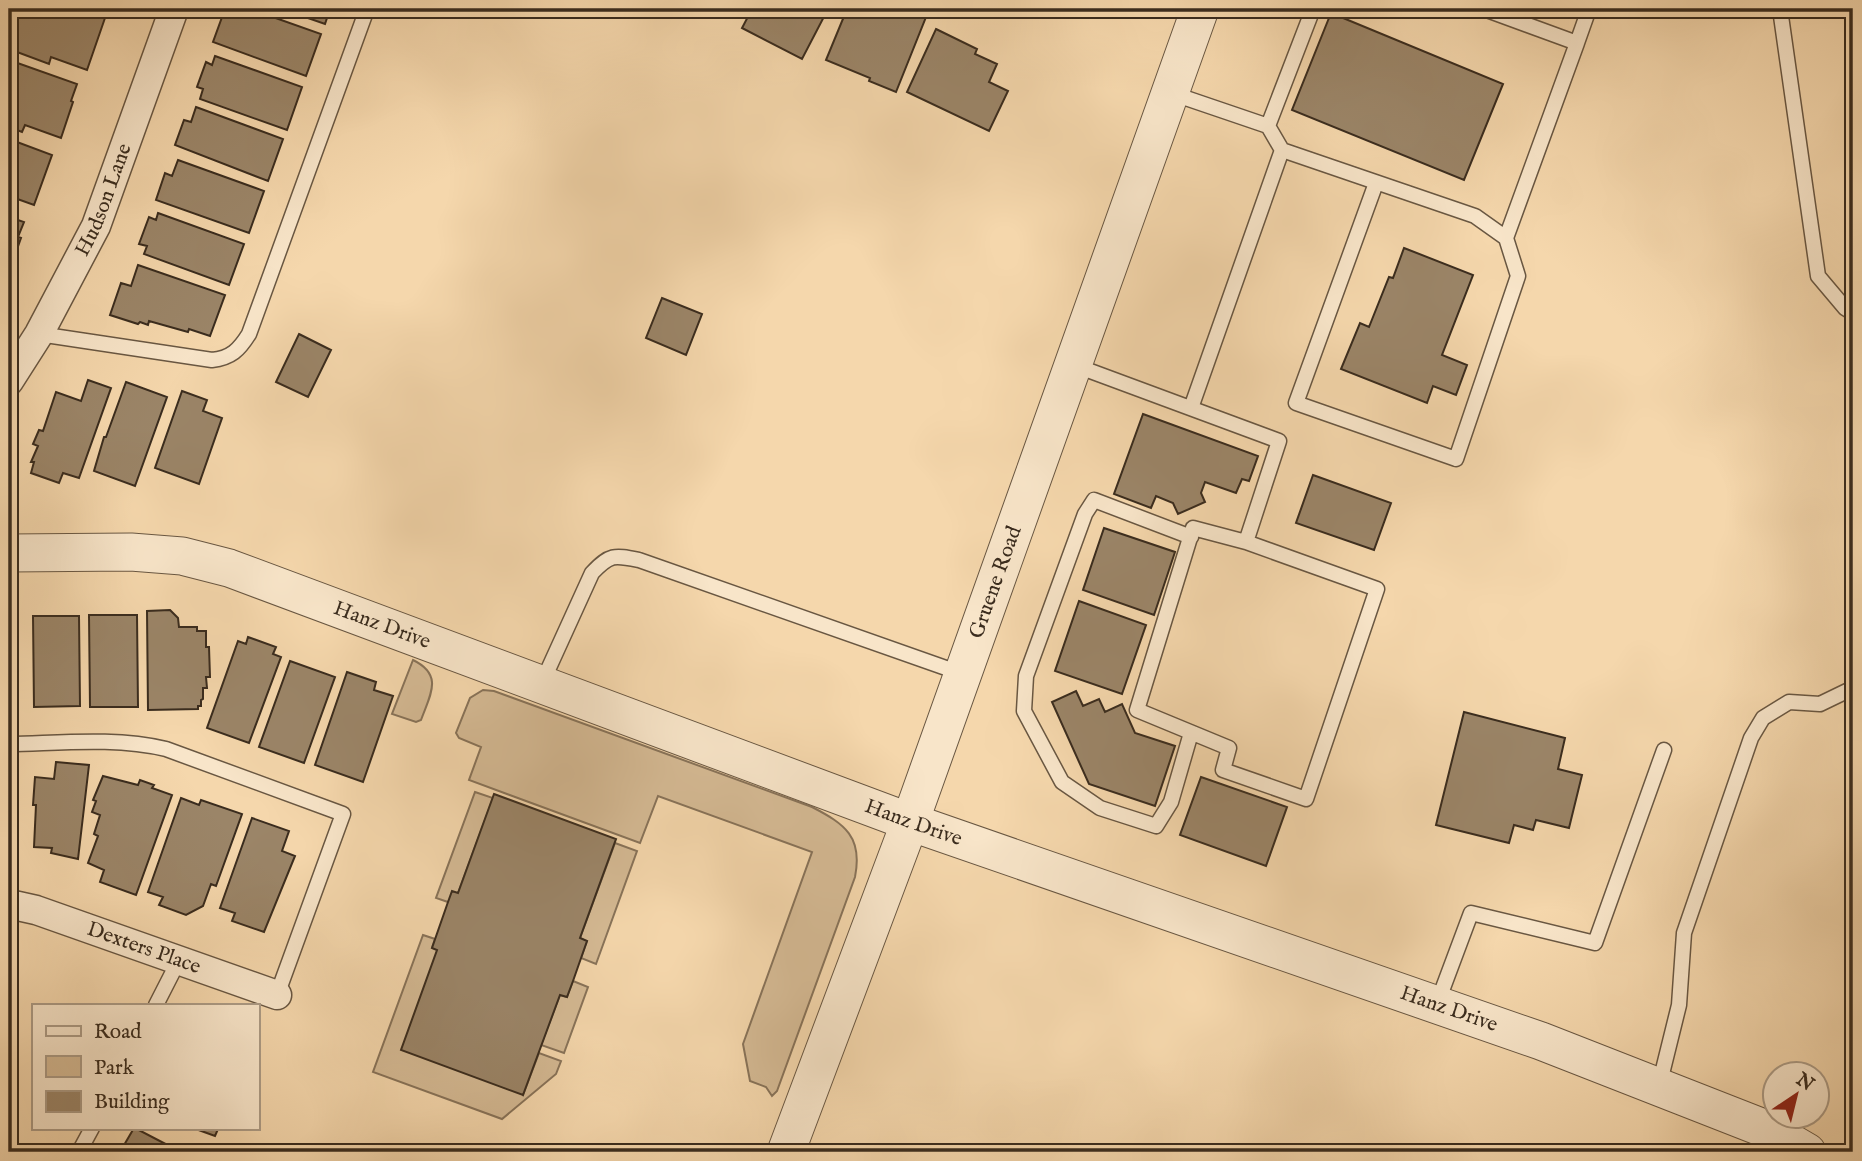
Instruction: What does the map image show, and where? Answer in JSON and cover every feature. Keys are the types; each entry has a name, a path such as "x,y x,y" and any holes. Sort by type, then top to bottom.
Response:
{"street":[{"name":"Hudson Lane","path":"10,376 38,334 82,256 104,206 174,9"},
{"name":"Gruene Road","path":"786,1152 910,822 1200,9"},
{"name":"Hanz Drive","path":"9,553 131,552 194,559 229,568 910,822 1541,1041 1771,1131 1807,1152"},
{"name":"Dexters Place","path":"9,904 36,910 277,995"}],"lane":[{"path":"38,334 203,359 222,359 237,351 249,334 368,9"},
{"path":"1268,126 1313,9"},
{"path":"1484,9 1577,43"},
{"path":"1506,238 1589,9"},
{"path":"1780,9 1818,276 1844,308 1853,313"},
{"path":"1170,93 1268,126 1282,150 1475,216 1506,238 1518,276 1456,459 1296,403 1376,183"},
{"path":"1191,408 1282,150"},
{"path":"1073,364 1279,441 1246,542"},
{"path":"1191,537 1094,500 1084,514 1026,676 1024,711 1062,782 1100,808 1156,826 1171,802 1191,733"},
{"path":"1193,528 1246,542 1377,589 1306,799 1223,770 1229,748 1138,710 1193,528"},
{"path":"541,684 592,573 605,559 616,556 639,560 963,674"},
{"path":"1658,1087 1679,1005 1684,933 1751,738 1763,718 1789,702 1820,704 1851,689 1853,685"},
{"path":"9,744 145,744 166,749 343,814 277,995"},
{"path":"1437,1005 1471,913 1595,943 1664,750"},
{"path":"157,1004 179,960"},
{"path":"79,1152 91,1130"}],"green space":[{"path":"413,660 429,672 432,679 431,694 421,720 416,722 392,714"},
{"path":"483,690 494,691 812,807 834,819 849,833 856,852 855,877 777,1091 772,1096 766,1087 750,1081 743,1044 812,852 658,796 640,843 469,780 481,747 459,738 456,733 470,698"},
{"path":"475,792 493,798 458,893 448,902 436,898"},
{"path":"615,843 637,851 596,964 581,958 587,941 580,938"},
{"path":"423,935 435,939 432,948 437,950 523,1095 539,1053 561,1061 556,1074 502,1119 373,1072"},
{"path":"573,981 588,987 564,1053 541,1045 560,995 567,997"}],"building":[{"path":"9,9 78,9 105,18 87,70 51,57 49,64 9,49"},
{"path":"225,9 250,9 321,34 306,76 213,42"},
{"path":"282,9 330,9 325,24"},
{"path":"752,9 828,9 802,59 742,28"},
{"path":"847,9 907,9 926,17 896,92 826,60"},
{"path":"1331,13 1503,84 1464,180 1292,110"},
{"path":"936,29 977,49 975,54 997,64 989,82 1008,91 989,131 907,92"},
{"path":"215,56 302,87 287,130 200,99 203,89 197,87 206,62 212,65"},
{"path":"9,60 77,84 61,138 25,125 22,132 9,127"},
{"path":"196,107 283,139 268,181 175,145 184,120 191,122"},
{"path":"9,139 52,155 34,205 9,196"},
{"path":"178,160 264,191 249,233 156,200 165,173 172,176"},
{"path":"158,213 244,244 229,285 144,254 147,246 139,244 149,217 156,220"},
{"path":"9,217 24,222 9,272"},
{"path":"1404,248 1473,275 1442,355 1467,365 1456,395 1433,386 1427,403 1341,369 1360,323 1369,327"},
{"path":"138,265 225,295 210,336 149,321 148,325 140,322 138,324 110,315 121,283 131,286"},
{"path":"662,298 702,314 686,355 646,338"},
{"path":"299,334 331,350 308,397 276,382"},
{"path":"88,380 111,388 79,478 63,473 59,483 31,473 34,462 31,462 38,446 33,444 39,430 43,431 56,392 81,401"},
{"path":"126,382 167,397 135,486 94,471"},
{"path":"182,391 207,400 203,411 222,418 199,484 155,468"},
{"path":"1143,414 1258,456 1249,481 1242,479 1236,493 1205,482 1201,493 1205,502 1178,514 1173,503 1156,496 1151,508 1114,494"},
{"path":"1313,475 1391,503 1374,550 1296,523"},
{"path":"1104,528 1175,552 1154,615 1083,590"},
{"path":"1079,601 1146,625 1122,694 1055,671"},
{"path":"170,610 178,618 179,627 197,627 197,631 206,631 210,677 206,677 207,688 203,688 203,699 198,709 148,710 147,611"},
{"path":"89,615 137,615 138,707 90,707"},
{"path":"33,616 79,616 80,706 34,707"},
{"path":"248,637 276,647 273,654 281,657 249,743 207,728 238,641 246,644"},
{"path":"290,661 335,677 304,763 259,747"},
{"path":"347,672 376,682 374,690 393,696 363,782 315,765"},
{"path":"1076,691 1083,706 1099,699 1105,712 1122,704 1135,733 1175,746 1155,806 1089,784 1052,702"},
{"path":"1464,712 1565,738 1558,769 1582,775 1569,828 1536,820 1533,830 1514,825 1509,843 1436,825"},
{"path":"56,762 89,765 78,859 51,853 52,848 34,847 35,777 54,779"},
{"path":"103,776 138,785 140,780 154,785 152,788 172,795 136,895 100,882 104,870 88,863 98,836 94,834 100,815 92,812 96,801 93,800"},
{"path":"1201,777 1287,807 1266,866 1180,835"},
{"path":"494,794 616,839 580,938 587,941 573,981 567,997 560,995 523,1095 401,1050 437,950 432,948 448,902 452,891 458,893"},
{"path":"181,798 199,805 201,800 242,814 216,886 211,884 203,906 186,915 159,905 163,897 148,892"},
{"path":"252,818 289,831 282,851 295,856 264,932 232,921 235,913 220,908"},
{"path":"133,1130 139,1130 179,1151 120,1152"},
{"path":"198,1130 218,1130 215,1136"}]}
